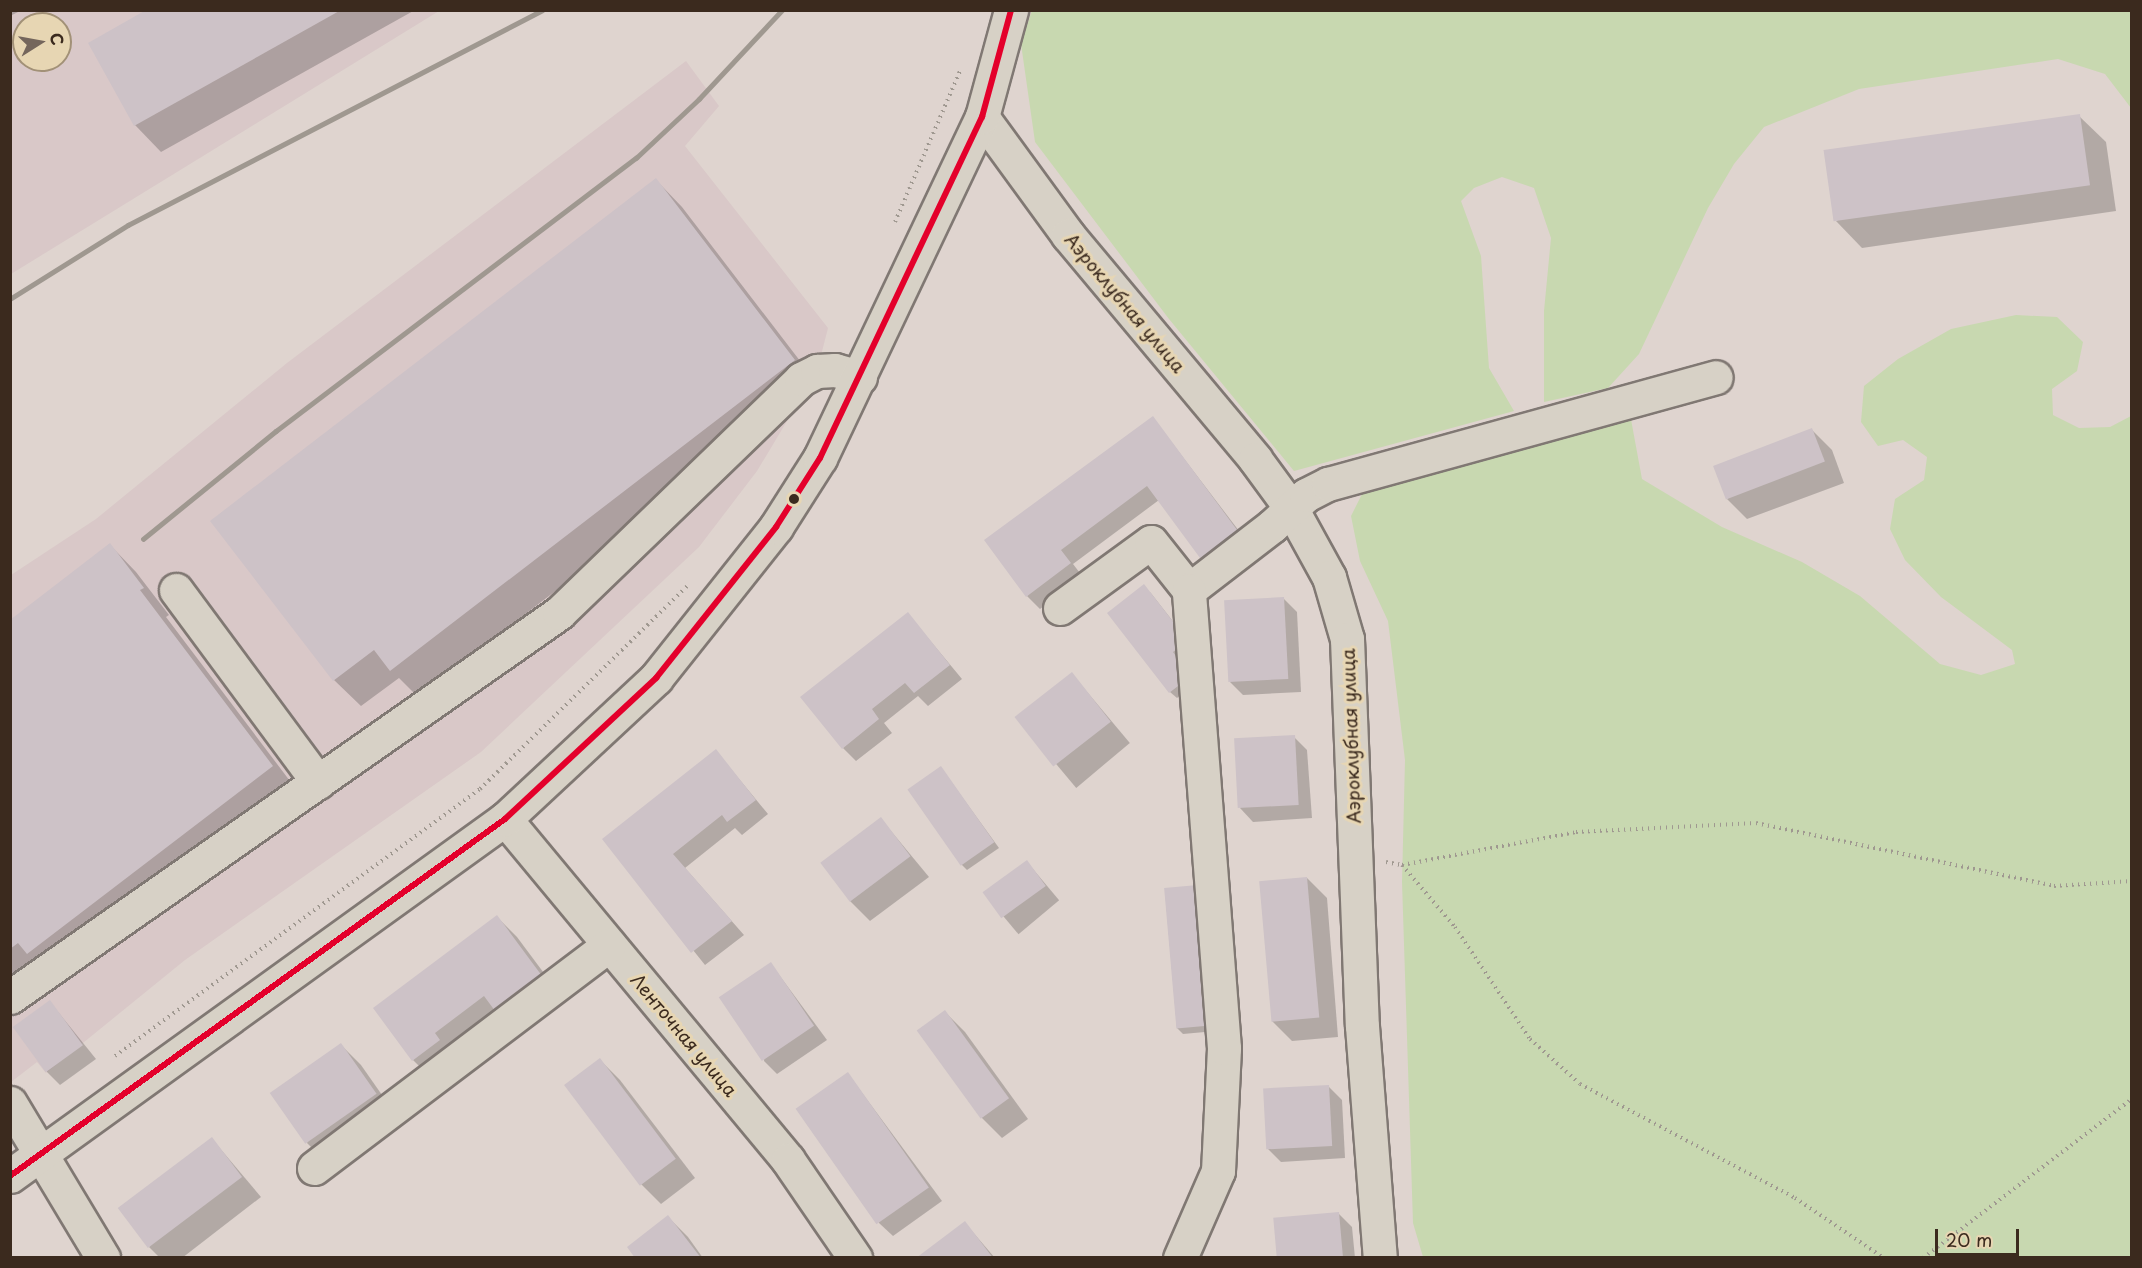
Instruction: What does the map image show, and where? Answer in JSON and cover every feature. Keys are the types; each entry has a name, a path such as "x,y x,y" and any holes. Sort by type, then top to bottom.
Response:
{"street":[{"path":"10,1176 505,819 656,678 722,599 776,527 820,458 982,117 1011,10"},
{"name":"Аэроклубная улица","path":"982,117 1068,235 1291,508 1329,577 1347,639 1362,1026 1380,1257"},
{"path":"10,997 559,614 801,379 818,370 835,370 860,376"},
{"path":"1189,590 1291,508 1328,484 1716,377"},
{"path":"1060,608 1151,542 1189,590 1224,1048 1218,1171 1180,1257"},
{"path":"176,590 318,782"},
{"name":"Ленточная улица","path":"505,819 788,1160 855,1257"},
{"path":"314,1168 609,945"},
{"path":"10,1103 103,1257"}],"path":[{"path":"1356,855 1402,865 1576,832 1756,823 2054,886 2132,881"},
{"path":"1402,865 1455,927 1530,1039 1580,1084 1795,1198 1884,1257"},
{"path":"1923,1257 2132,1099"}],"shaded area":[{"path":"11,11 439,11 11,274"},
{"path":"686,61 719,106 685,146 828,328 817,371 757,471 699,547 481,752 185,960 46,1073 37,1062 11,1082 11,575 96,519 287,363"}],"green space":[{"path":"1032,10 2131,11 2131,108 2105,74 2058,59 1859,89 1764,127 1734,164 1708,208 1639,354 1608,388 1544,402 1544,311 1551,238 1534,188 1502,177 1474,188 1461,201 1481,256 1489,368 1514,411 1294,471 1169,319 1035,142 1021,44"},
{"path":"2016,315 2057,317 2083,342 2077,371 2052,389 2053,415 2079,428 2110,427 2131,416 2131,1257 1423,1257 1413,1223 1402,882 1405,760 1388,621 1360,561 1351,516 1362,494 1630,414 1642,479 1722,527 1802,562 1860,596 1940,664 1981,675 2015,664 2012,650 1941,597 1905,560 1890,529 1895,499 1924,480 1927,457 1903,440 1878,446 1861,422 1864,386 1898,359 1951,329"}],"building":[{"path":"146,10 341,10 134,126 88,43"},
{"path":"2080,114 2090,185 1834,221 1824,150"},
{"path":"656,178 795,360 390,671 374,650 333,681 210,521"},
{"path":"1153,416 1240,534 1203,562 1147,486 1061,550 1071,563 1026,597 984,540"},
{"path":"1812,428 1825,462 1726,500 1713,466"},
{"path":"110,543 144,588 140,590 273,766 27,954 18,943 10,949 10,620"},
{"path":"1144,584 1188,641 1173,652 1191,676 1169,693 1107,613"},
{"path":"1284,597 1288,679 1228,682 1224,600"},
{"path":"908,612 950,665 914,693 905,683 872,709 879,719 842,749 800,697"},
{"path":"1072,672 1111,722 1053,767 1014,717"},
{"path":"1295,735 1299,805 1238,808 1234,738"},
{"path":"716,749 756,800 727,822 722,815 673,854 732,921 691,953 602,839"},
{"path":"941,766 994,842 961,866 907,790"},
{"path":"881,817 910,856 850,902 820,863"},
{"path":"1027,860 1046,886 1001,918 983,892"},
{"path":"1307,877 1319,1017 1271,1022 1259,881"},
{"path":"1198,885 1210,1025 1176,1028 1164,888"},
{"path":"497,915 545,980 498,1015 484,996 435,1033 440,1040 412,1061 373,1008"},
{"path":"771,962 814,1026 762,1061 719,997"},
{"path":"50,1000 83,1045 46,1072 13,1027"},
{"path":"945,1010 1009,1098 981,1119 917,1031"},
{"path":"341,1043 377,1094 305,1144 270,1093"},
{"path":"600,1058 676,1159 640,1186 564,1085"},
{"path":"848,1072 929,1188 876,1224 796,1109"},
{"path":"1329,1085 1332,1146 1266,1149 1263,1088"},
{"path":"212,1137 242,1177 148,1248 118,1208"},
{"path":"1339,1212 1343,1258 1277,1258 1273,1218"},
{"path":"668,1215 701,1258 635,1258 627,1247"},
{"path":"965,1221 993,1258 916,1258"}],"railway":[{"path":"10,299 128,225 542,10"},
{"path":"143,539 276,431 636,158 699,99 782,10"}],"transit line":[{"path":"10,1176 505,819 656,678 776,527 820,458 982,117 1011,10"}]}
